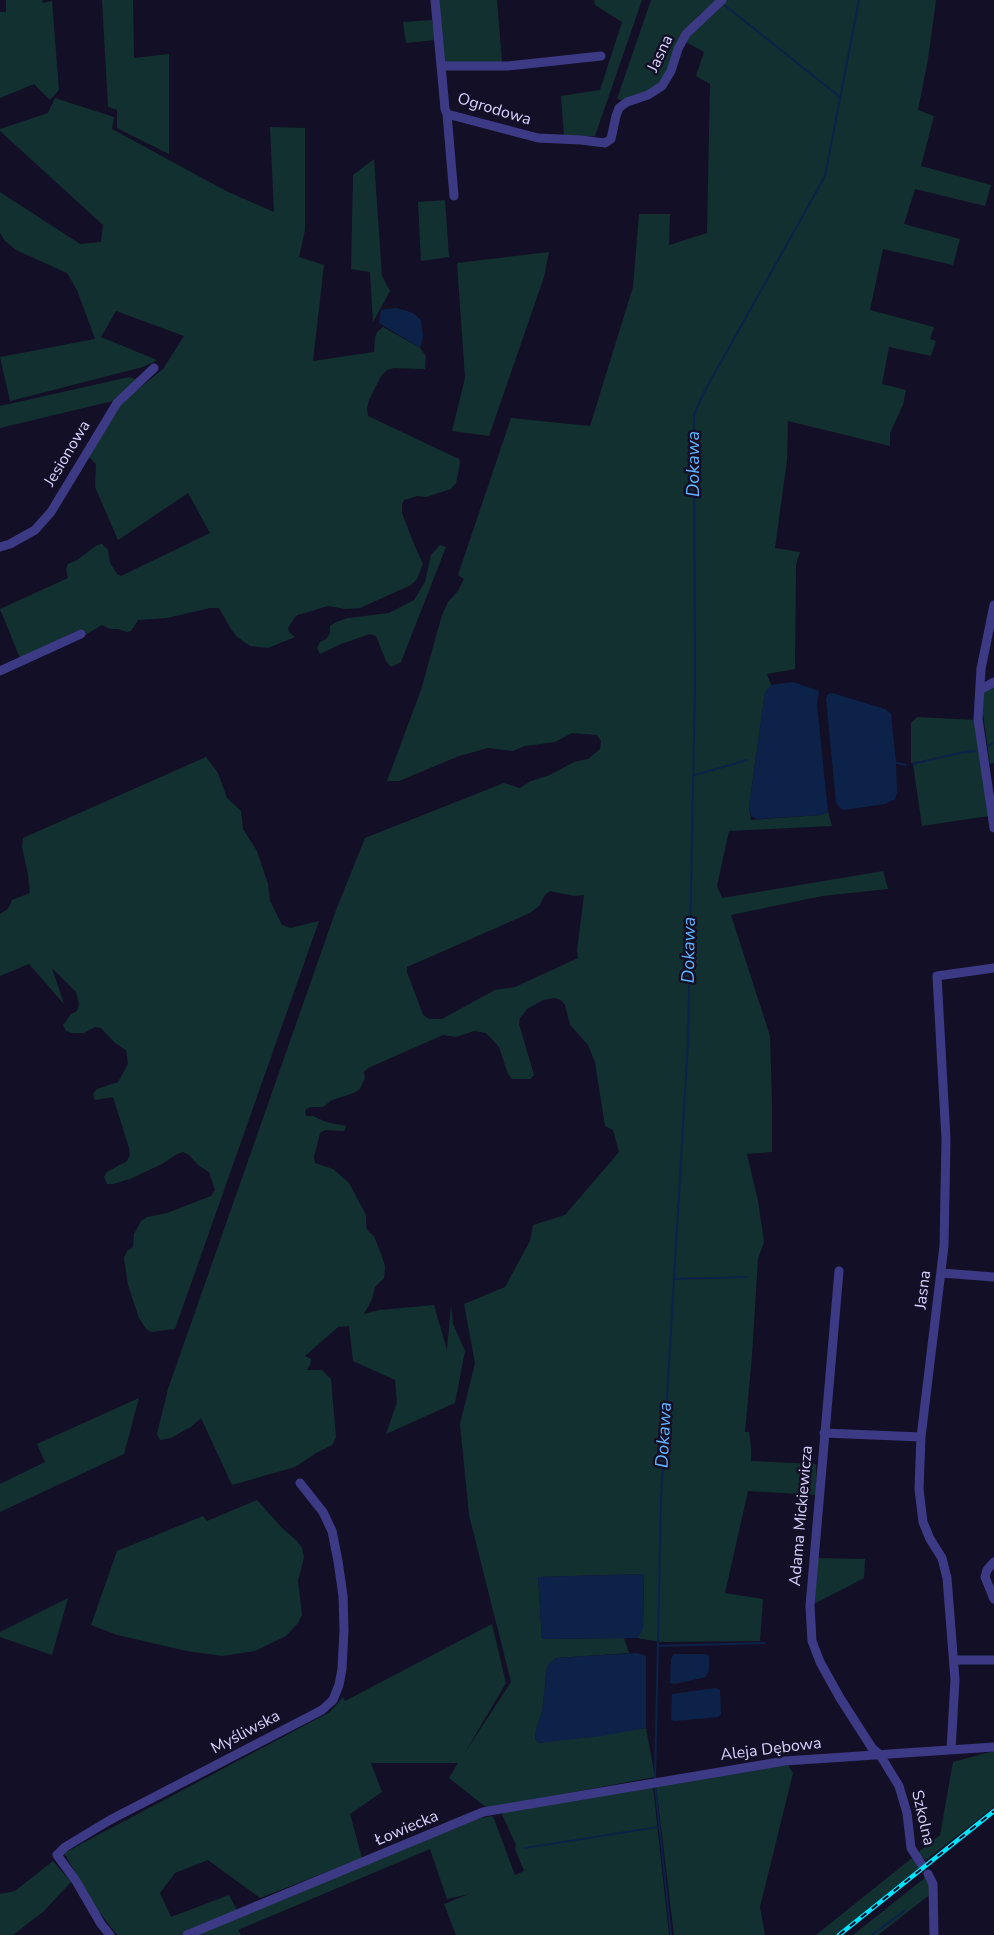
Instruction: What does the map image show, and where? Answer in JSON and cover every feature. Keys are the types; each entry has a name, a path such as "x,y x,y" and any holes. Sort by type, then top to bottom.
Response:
{"street":[{"name":"Ogrodowa","path":"435,0 447,114 538,138 608,142"},
{"name":"Jasna","path":"608,142 614,132 619,108 627,102 648,96 662,86 671,71 686,34 720,3"},
{"path":"441,66 508,66 601,56"},
{"path":"447,114 454,196"},
{"name":"Jesionowa","path":"0,547 35,530 51,512 117,403 154,368"},
{"path":"994,604 981,669 978,719 994,828"},
{"path":"0,671 81,634"},
{"path":"980,690 994,682"},
{"name":"Jasna","path":"951,1750 956,1680 947,1578 942,1558 923,1522 919,1502 921,1437 944,1245 946,1138 937,976 994,968"},
{"name":"Adama Mickiewicza","path":"839,1270 810,1606 812,1641 830,1680 872,1748"},
{"path":"941,1272 994,1276"},
{"path":"824,1433 921,1437"},
{"name":"Myśliwska","path":"110,1935 57,1855 65,1847 110,1820 322,1710 333,1700 342,1669 344,1630 343,1596 338,1561 332,1531 323,1512 300,1483"},
{"path":"994,1562 987,1570 985,1577 994,1599"},
{"path":"954,1660 994,1660"},
{"name":"Szkolna","path":"872,1748 880,1755 899,1786 904,1799 910,1843 913,1853 922,1865"},
{"path":"951,1750 994,1748"},
{"name":"Aleja Dębowa","path":"647,1784 785,1761 951,1750"},
{"name":"Łowiecka","path":"188,1935 483,1812 647,1784"},
{"path":"928,1874 933,1884 934,1935"}],"green space":[{"path":"6,0 42,0 43,3 52,1 59,90 50,100 34,84 0,98 0,12 6,12"},
{"path":"102,0 133,0 134,58 169,54 169,154 117,128 117,110 108,107"},
{"path":"438,0 497,0 502,62 444,63"},
{"path":"594,0 642,0 595,136 564,136 561,96 600,90 622,22 595,5"},
{"path":"651,0 717,0 699,15 680,36 670,67 660,86 625,101 617,99"},
{"path":"726,0 936,0 918,110 934,116 921,166 991,185 985,206 915,189 904,224 960,239 953,265 883,249 870,310 934,327 930,339 936,341 931,356 889,347 882,384 906,390 903,405 890,433 890,446 788,421 787,460 775,548 800,552 796,565 795,669 767,674 771,685 765,693 749,806 751,820 821,815 828,812 832,826 729,831 717,886 722,898 883,871 888,889 822,896 731,915 770,1036 772,1102 772,1152 747,1154 758,1201 764,1242 758,1259 745,1432 749,1432 751,1461 816,1464 817,1495 748,1491 725,1593 763,1599 760,1641 661,1642 637,1638 643,1628 644,1574 538,1577 542,1639 624,1638 629,1653 556,1658 551,1662 547,1667 542,1712 535,1738 538,1743 646,1728 655,1777 487,1808 449,1778 458,1763 371,1763 382,1792 350,1814 362,1858 260,1898 208,1860 175,1873 160,1893 171,1917 229,1895 237,1910 180,1935 117,1935 97,1909 64,1853 330,1712 343,1697 345,1701 492,1624 506,1683 464,1754 511,1682 469,1515 460,1424 475,1363 464,1304 505,1287 530,1241 533,1225 565,1215 619,1152 613,1130 605,1126 595,1062 588,1045 570,1025 565,1005 561,1000 555,998 543,1000 527,1009 520,1018 519,1024 534,1075 530,1079 512,1079 508,1074 499,1047 486,1033 474,1031 456,1037 443,1035 368,1068 364,1072 365,1078 360,1089 354,1093 332,1100 323,1107 310,1107 305,1110 306,1116 346,1126 344,1131 325,1130 320,1133 314,1157 315,1163 333,1169 349,1183 366,1215 366,1227 374,1236 385,1266 384,1278 375,1287 364,1314 380,1310 434,1305 447,1350 451,1305 453,1324 465,1351 455,1403 386,1434 397,1402 395,1380 353,1361 349,1326 338,1327 305,1356 311,1359 307,1370 322,1370 331,1379 336,1437 332,1445 295,1467 232,1485 201,1418 171,1438 160,1440 157,1434 168,1389 336,910 365,838 504,783 520,788 574,762 588,759 600,749 601,741 597,735 572,733 555,742 525,746 513,751 488,748 459,756 399,781 387,781 421,690 442,615 464,579 458,575 511,418 590,426 633,287 639,214 670,214 669,245 707,233 710,84 696,76 704,52 684,41","holes":["550,891 574,896 584,895 578,958 515,987 495,990 442,1019 429,1019 423,1015 407,967 530,913 539,906"]},
{"path":"432,20 436,40 406,43 403,22"},
{"path":"55,98 114,117 112,129 226,191 274,212 270,127 305,128 305,230 299,257 324,265 313,361 374,352 375,337 383,327 420,348 426,356 425,369 394,368 387,370 381,376 369,400 368,416 459,459 460,463 456,483 451,489 426,497 417,496 404,500 402,504 402,513 423,564 417,579 411,585 360,608 346,609 328,606 298,615 288,628 295,637 268,648 250,646 236,636 219,608 210,608 167,618 138,620 131,631 127,632 102,625 85,635 79,630 20,658 0,609 68,578 66,569 68,564 102,544 108,550 110,563 121,576 210,533 188,493 118,540 95,487 96,464 88,456 121,403 163,369 184,336 116,311 101,337 157,360 143,367 10,401 0,357 95,339 77,290 67,273 16,250 5,241 0,233 0,192 80,244 101,242 103,225 0,131 0,129 48,113"},
{"path":"374,159 382,276 390,291 373,322 370,272 351,269 353,175"},
{"path":"445,200 449,257 421,261 418,202"},
{"path":"549,252 544,277 489,436 452,431 465,378 457,263"},
{"path":"129,377 138,380 117,400 0,428 0,406"},
{"path":"440,545 446,547 401,662 391,667 386,661 376,636 370,634 320,654 317,648 320,642 326,639 330,633 330,626 336,622 348,618 389,613 414,600 425,582 431,555"},
{"path":"994,686 994,763 990,764 983,714 983,693"},
{"path":"917,717 975,720 989,816 922,826 913,764 972,751 911,763 911,723"},
{"path":"206,757 218,773 227,798 241,811 243,829 257,851 268,884 270,901 282,925 291,928 319,921 175,1329 151,1332 146,1329 139,1318 128,1285 124,1258 127,1251 133,1247 134,1234 141,1221 211,1196 215,1190 209,1172 183,1152 130,1179 107,1184 104,1177 107,1172 127,1161 130,1155 129,1148 113,1097 95,1100 93,1094 97,1089 118,1082 128,1064 126,1050 115,1043 101,1028 95,1027 84,1033 66,1031 63,1025 71,1014 77,1011 78,999 76,992 52,968 64,1004 29,964 0,976 0,914 8,909 12,900 30,893 22,847 23,838"},
{"path":"139,1398 124,1454 0,1512 0,1484 45,1462 37,1444"},
{"path":"257,1500 297,1541 304,1557 298,1581 302,1615 286,1636 255,1651 222,1656 187,1651 117,1635 91,1625 117,1551 203,1516 207,1521"},
{"path":"814,1558 865,1559 864,1578 814,1604"},
{"path":"68,1598 52,1655 0,1637 0,1632"},
{"path":"994,1751 994,1807 926,1860 917,1853 940,1835 953,1762"},
{"path":"788,1765 793,1773 760,1907 765,1935 674,1935 656,1786"},
{"path":"653,1786 669,1935 456,1935 444,1904 469,1894 447,1899 430,1849 238,1930 241,1935 196,1935 480,1818 493,1816 515,1875 524,1871 515,1849 516,1845 501,1812"},
{"path":"912,1858 919,1868 836,1935 816,1935"},
{"path":"53,1861 71,1882 43,1912 13,1935 0,1935 0,1894 15,1891"},
{"path":"926,1877 933,1885 930,1895 878,1935 853,1935"}],"water":[{"path":"396,308 413,313 421,320 423,337 420,348 379,323 381,310"},
{"path":"793,682 819,691 817,705 828,812 821,815 757,819 751,816 749,806 765,692 771,685"},
{"path":"832,693 885,709 891,714 896,763 897,792 895,799 885,804 844,810 836,802 826,699 828,694"},
{"path":"644,1574 643,1629 637,1638 542,1639 538,1577"},
{"path":"637,1653 646,1656 646,1728 602,1736 538,1743 535,1737 542,1712 547,1667 551,1662 556,1658"},
{"path":"674,1654 709,1656 709,1670 706,1677 675,1684 670,1683 671,1659"},
{"path":"716,1688 720,1690 721,1714 718,1717 671,1720 672,1694"}],"waterway":[{"name":"Dokawa","path":"655,1780 661,1499 688,1042 695,687 694,415 703,394 825,176 859,0"},
{"path":"723,4 840,97"},
{"path":"986,747 994,743"},
{"path":"913,764 975,751"},
{"path":"695,775 747,760"},
{"path":"896,763 906,765"},
{"path":"674,1279 747,1277"},
{"path":"658,1646 764,1643"},
{"name":"Dokawa","path":"655,1786 671,1935"},
{"path":"525,1848 658,1827"},
{"path":"872,1935 904,1911"}],"railway":[{"path":"839,1935 994,1811"}]}
